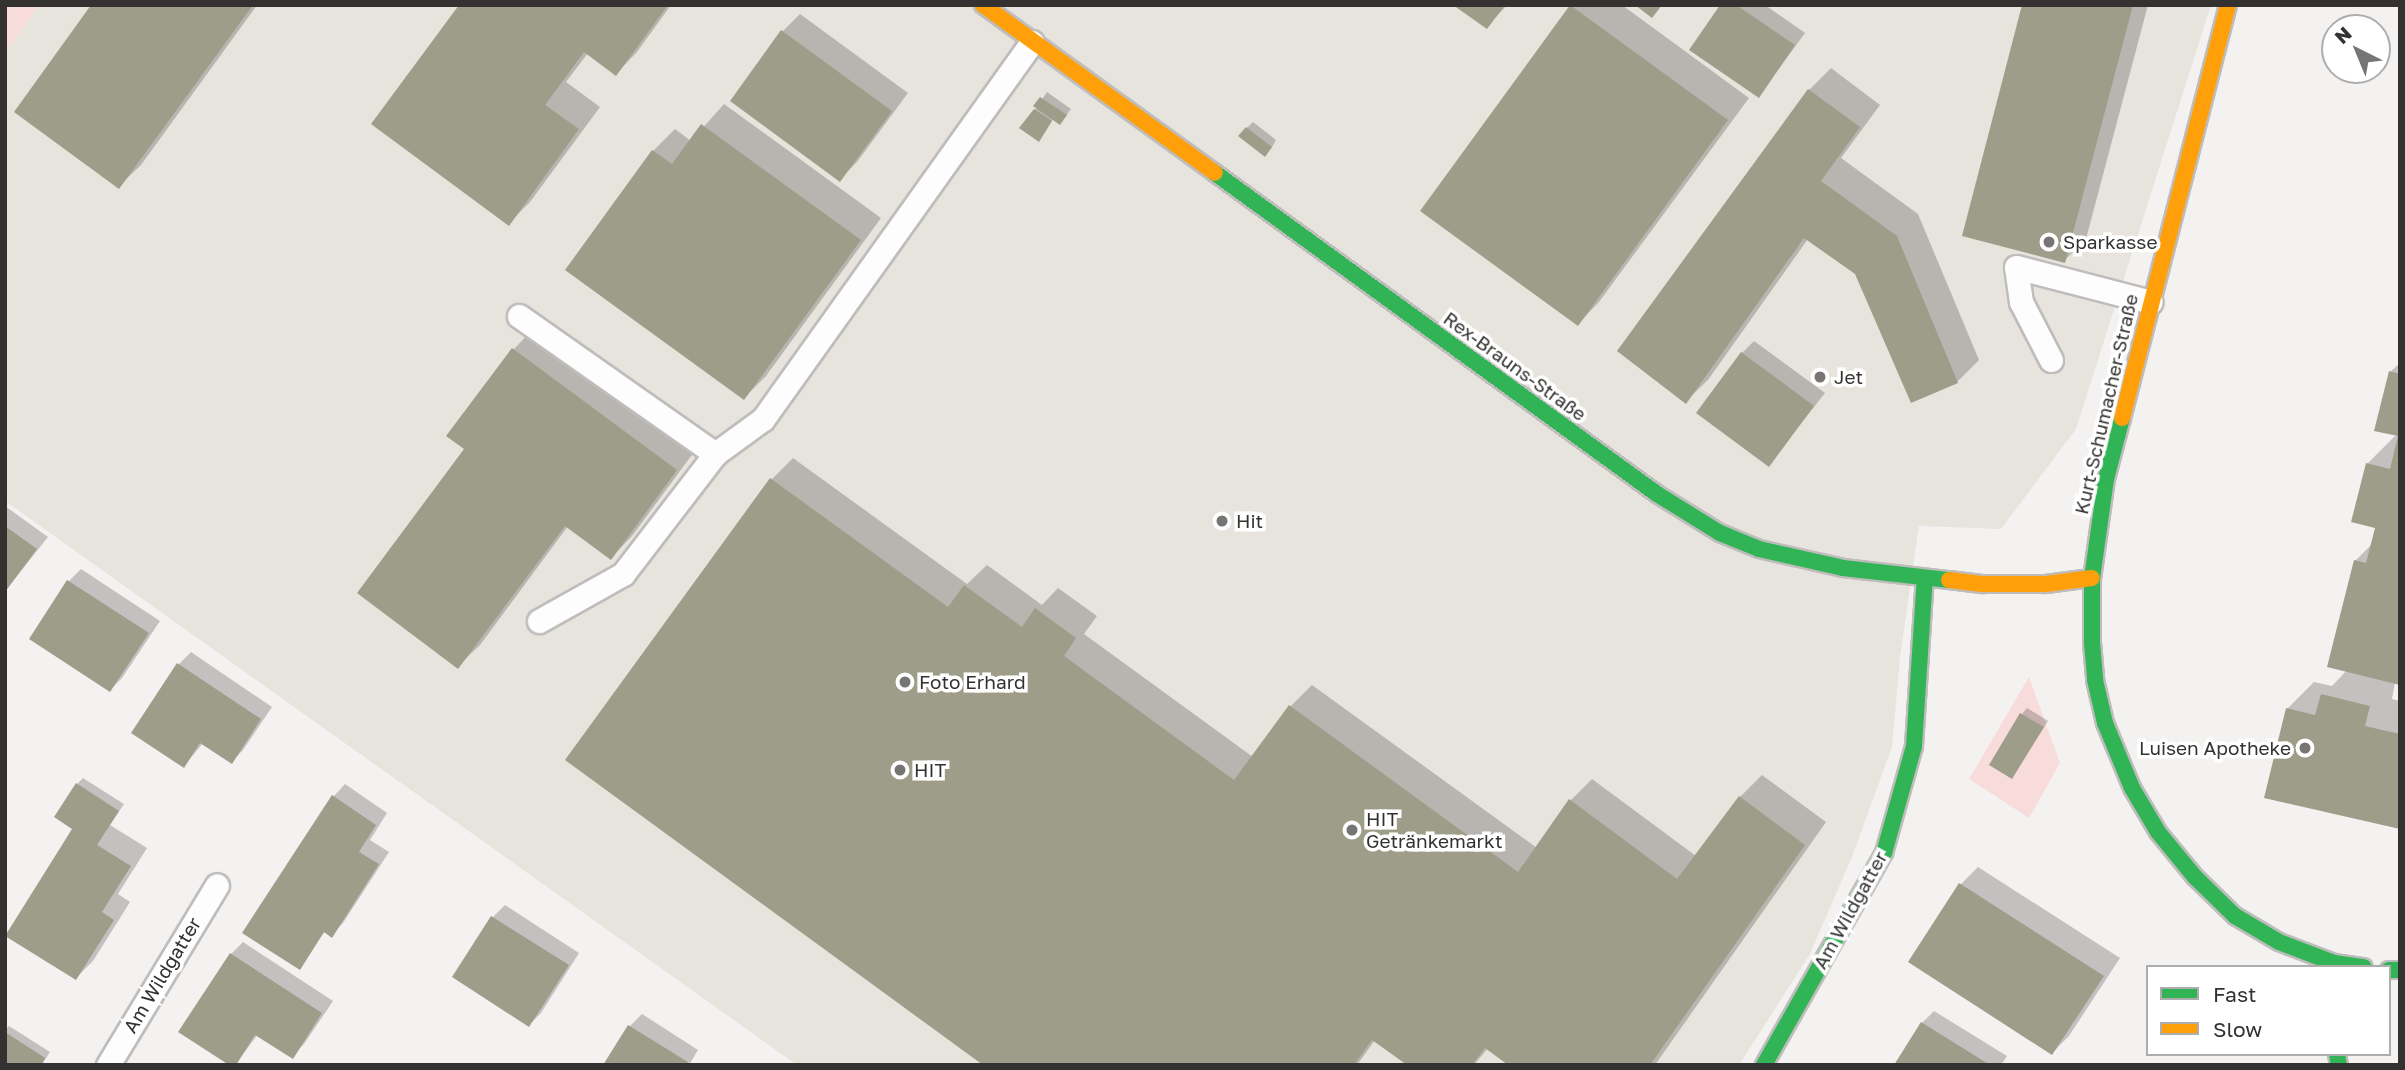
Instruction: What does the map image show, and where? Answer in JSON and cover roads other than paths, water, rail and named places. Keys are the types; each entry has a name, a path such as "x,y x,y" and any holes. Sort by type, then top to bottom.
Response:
{"street":[{"name":"Rex-Brauns-Straße","path":"983,5 1679,509 1720,533 1759,549 1843,568 1924,578 2021,584 2092,578"},
{"name":"Kurt-Schumacher-Straße","path":"2228,5 2106,479 2092,578 2095,680 2105,723 2132,788 2158,832 2195,877 2235,916 2279,942 2334,965"},
{"name":"Am Wildgatter","path":"1764,1065 1884,853 1914,746 1924,578"}],"lane":[{"path":"539,621 623,575 715,454 763,419 1032,42"},
{"path":"2051,360 2021,302 2016,267 2151,302"},
{"path":"519,316 715,454"},
{"name":"Am Wildgatter","path":"107,1065 217,885"}],"place":[{"name":"Sparkasse","path":"2049,242"},
{"name":"Jet","path":"1820,377"},
{"name":"Hit","path":"1222,521"},
{"name":"Foto Erhard","path":"905,682"},
{"name":"Luisen Apotheke","path":"2305,748"},
{"name":"HIT","path":"900,770"},
{"name":"HIT Getränkemarkt","path":"1352,830"}]}
